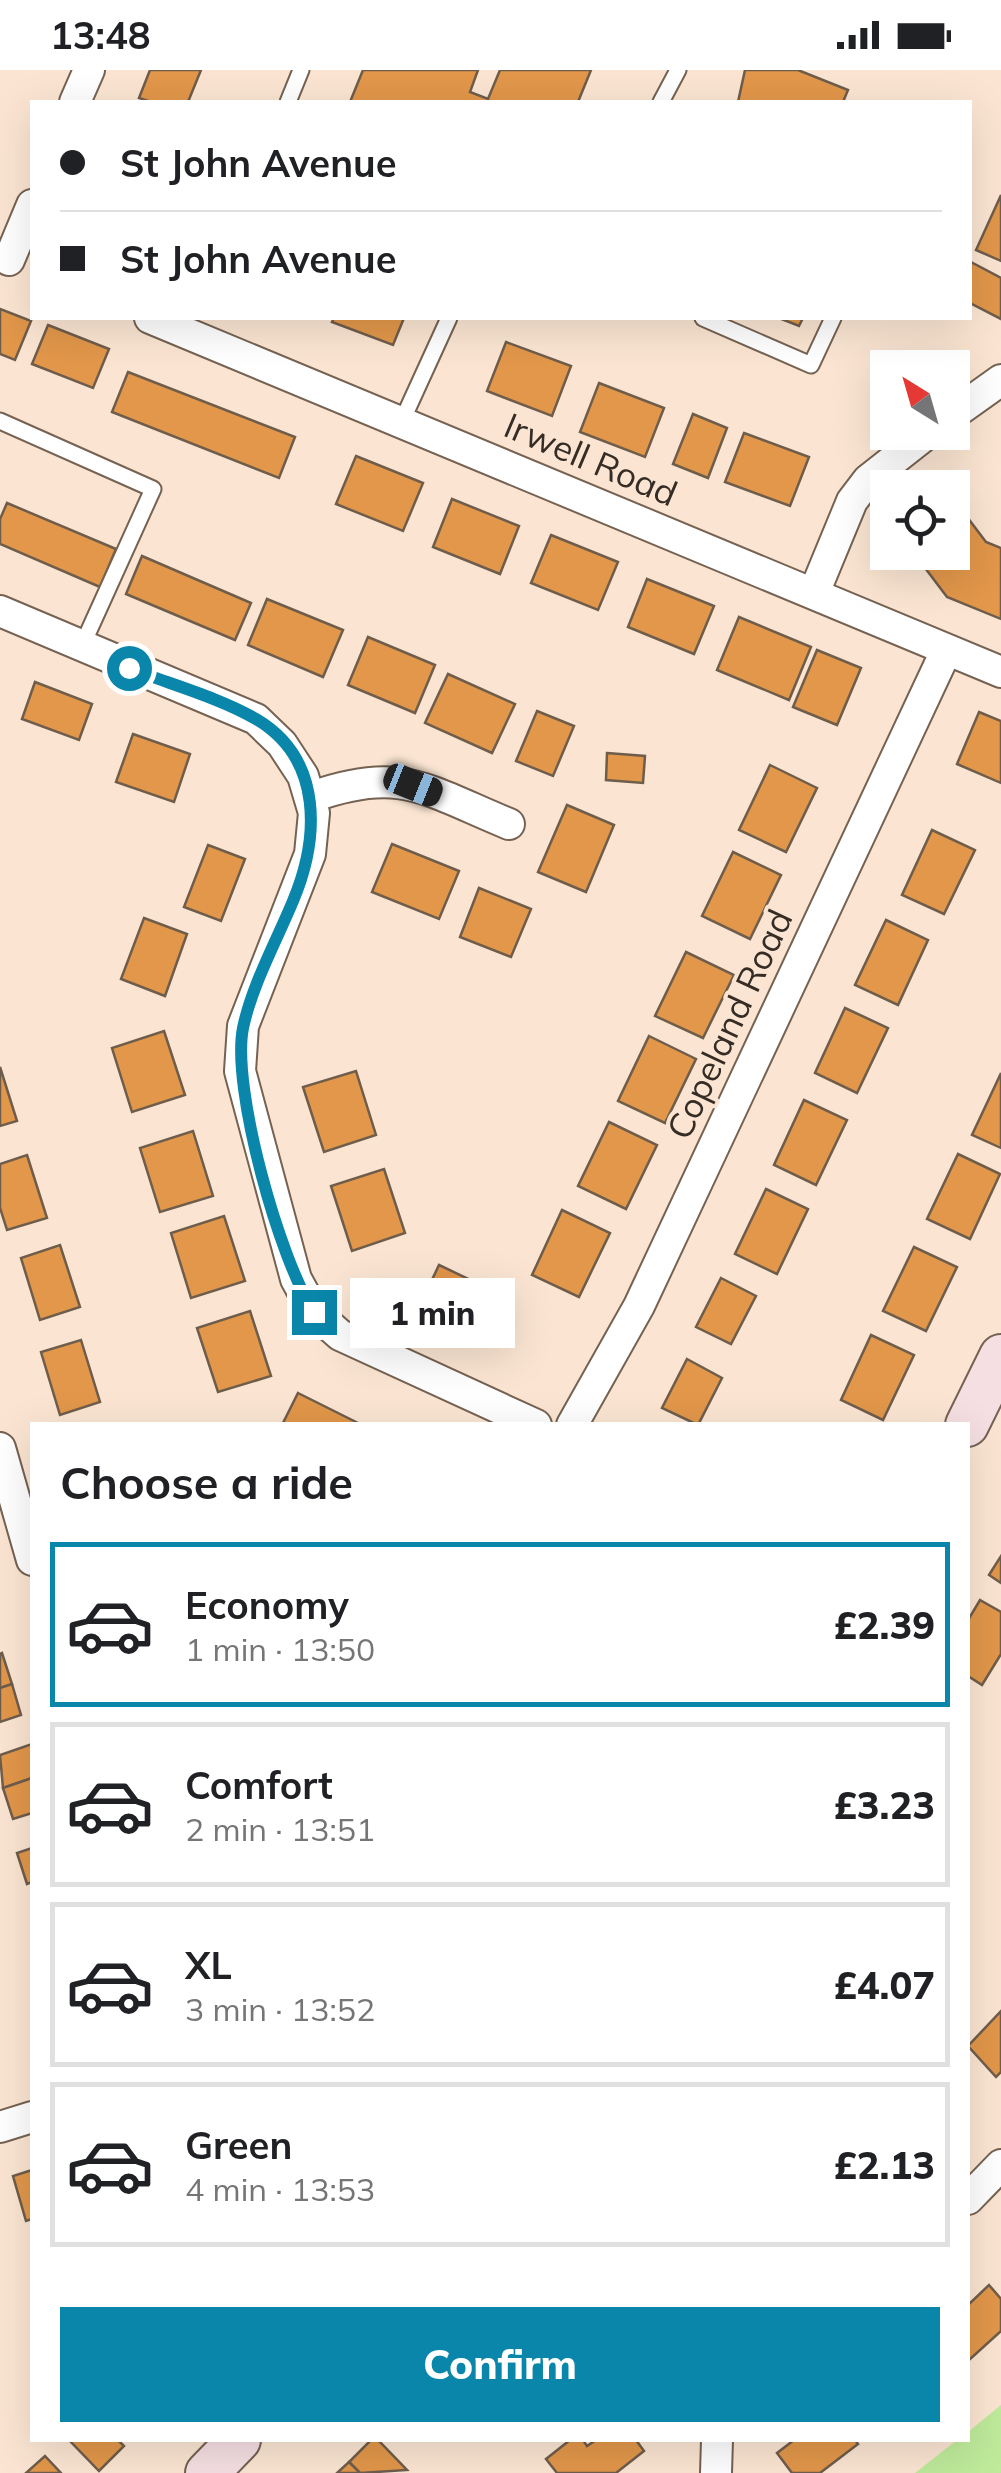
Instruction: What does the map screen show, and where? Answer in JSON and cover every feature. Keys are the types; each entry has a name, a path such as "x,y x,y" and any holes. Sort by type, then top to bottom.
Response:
{"street":[{"path":"76,100 89,70"},
{"path":"14,262 30,210"},
{"name":"Irwell Road","path":"155,320 1001,672"},
{"path":"970,403 1001,380"},
{"path":"814,593 852,501 877,472 906,450"},
{"path":"0,611 256,719 294,760 312,796 310,854 251,1002 240,1047 244,1098 296,1279 314,1312 340,1335 529,1422"},
{"name":"Copeland Road","path":"574,1422 638,1306 946,651"},
{"path":"312,796 351,783 392,779 470,823 509,824"},
{"path":"968,1422 1001,1356"},
{"path":"0,1448 30,1553"},
{"path":"0,2127 30,2118"},
{"path":"970,2197 1001,2165"},
{"path":"207,2473 237,2442"},
{"path":"716,2473 717,2442"}],"lane":[{"path":"289,100 301,70"},
{"path":"662,100 678,70"},
{"path":"402,421 449,320"},
{"path":"708,320 811,365 831,320"},
{"path":"0,421 153,489 82,646"}],"green space":[{"path":"1001,2405 1001,2473 915,2473 954,2442 970,2442 970,2430"}],"building":[{"path":"150,70 201,70 189,100 139,98"},
{"path":"363,70 478,70 470,92 488,99 500,70 591,70 579,100 351,100"},
{"path":"745,70 798,70 848,90 844,100 738,100"},
{"path":"1001,195 1001,261 976,250"},
{"path":"972,263 1001,278 1001,319 972,304"},
{"path":"0,309 31,321 15,360 0,354"},
{"path":"333,320 403,320 393,345"},
{"path":"48,325 109,349 93,388 32,364"},
{"path":"506,342 571,366 552,416 487,391"},
{"path":"128,372 295,437 279,478 112,412"},
{"path":"599,383 664,408 645,457 580,432"},
{"path":"693,414 727,428 708,478 673,464"},
{"path":"744,433 809,457 790,506 725,482"},
{"path":"356,456 423,483 403,531 336,504"},
{"path":"452,499 519,526 500,574 433,547"},
{"path":"7,503 116,549 100,587 0,544 0,519"},
{"path":"970,521 986,542 1001,548 1001,619 947,597 927,570 970,570"},
{"path":"551,535 618,562 598,610 531,583"},
{"path":"142,556 251,603 235,640 126,594"},
{"path":"647,579 714,606 694,654 628,627"},
{"path":"267,599 343,630 323,677 248,645"},
{"path":"739,617 811,647 789,700 717,670"},
{"path":"368,637 435,665 415,713 348,685"},
{"path":"817,650 861,668 837,725 793,707"},
{"path":"448,674 515,704 492,753 425,723"},
{"path":"35,682 92,704 79,740 22,719"},
{"path":"537,711 574,726 553,776 516,761"},
{"path":"979,712 1001,721 1001,783 957,764"},
{"path":"133,734 190,754 174,802 116,782"},
{"path":"607,753 645,756 643,783 606,780"},
{"path":"770,765 817,788 786,852 739,830"},
{"path":"567,805 614,825 586,892 538,872"},
{"path":"932,830 975,850 944,914 902,895"},
{"path":"392,844 459,871 439,919 372,892"},
{"path":"208,845 245,859 221,921 184,907"},
{"path":"733,852 781,875 750,939 702,916"},
{"path":"479,888 531,909 511,957 460,937"},
{"path":"144,918 187,934 165,996 121,979"},
{"path":"886,920 928,940 898,1005 855,985"},
{"path":"686,952 734,975 703,1038 655,1016"},
{"path":"845,1008 888,1028 857,1093 815,1073"},
{"path":"164,1031 185,1095 132,1112 112,1048"},
{"path":"649,1036 696,1059 665,1123 618,1101"},
{"path":"0,1067 17,1121 0,1126"},
{"path":"356,1071 376,1135 324,1152 303,1087"},
{"path":"1001,1073 1001,1148 972,1135"},
{"path":"804,1100 847,1120 816,1185 774,1165"},
{"path":"609,1122 657,1145 626,1209 578,1186"},
{"path":"193,1131 213,1196 160,1212 140,1148"},
{"path":"958,1154 1000,1174 970,1239 927,1219"},
{"path":"27,1155 47,1218 7,1230 0,1208 0,1164"},
{"path":"384,1169 405,1233 352,1251 331,1186"},
{"path":"766,1189 808,1209 777,1274 735,1254"},
{"path":"562,1210 610,1233 579,1297 532,1275"},
{"path":"224,1216 245,1281 191,1298 171,1233"},
{"path":"60,1245 80,1307 40,1320 21,1258"},
{"path":"914,1247 957,1267 926,1331 883,1311"},
{"path":"439,1265 498,1293 479,1333 420,1305"},
{"path":"721,1278 756,1296 731,1344 696,1327"},
{"path":"250,1311 271,1376 218,1392 197,1328"},
{"path":"871,1335 914,1355 883,1420 841,1400"},
{"path":"81,1340 100,1402 60,1415 41,1352"},
{"path":"687,1359 722,1378 700,1422 662,1408"},
{"path":"298,1393 356,1422 284,1422"},
{"path":"1001,1556 1001,1583 989,1575"},
{"path":"980,1600 1001,1612 1001,1654 982,1685 970,1677 970,1617"},
{"path":"0,1654 12,1684 0,1688"},
{"path":"12,1684 21,1715 0,1722 0,1688"},
{"path":"30,1745 30,1779 3,1788 0,1755"},
{"path":"30,1779 30,1814 13,1819 3,1788"},
{"path":"30,1849 27,1884 17,1853"},
{"path":"1001,2011 1001,2072 996,2077 970,2044"},
{"path":"30,2171 30,2220 26,2221 13,2176"},
{"path":"989,2285 1001,2299 1001,2331 970,2359 970,2303"},
{"path":"71,2442 120,2442 124,2446 99,2471"},
{"path":"369,2442 380,2442 407,2470 360,2473 349,2462"},
{"path":"567,2442 584,2442 587,2446 593,2442 637,2442 644,2451 616,2473 557,2473 546,2459"},
{"path":"791,2442 858,2444 820,2473 792,2473 777,2453"},
{"path":"45,2456 61,2473 26,2473"},
{"path":"349,2462 360,2473 337,2473"}],"route":[{"path":"129,668 256,719 294,760 312,796 310,854 251,1002 240,1047 240,1071 244,1098 296,1279 314,1312"}]}
